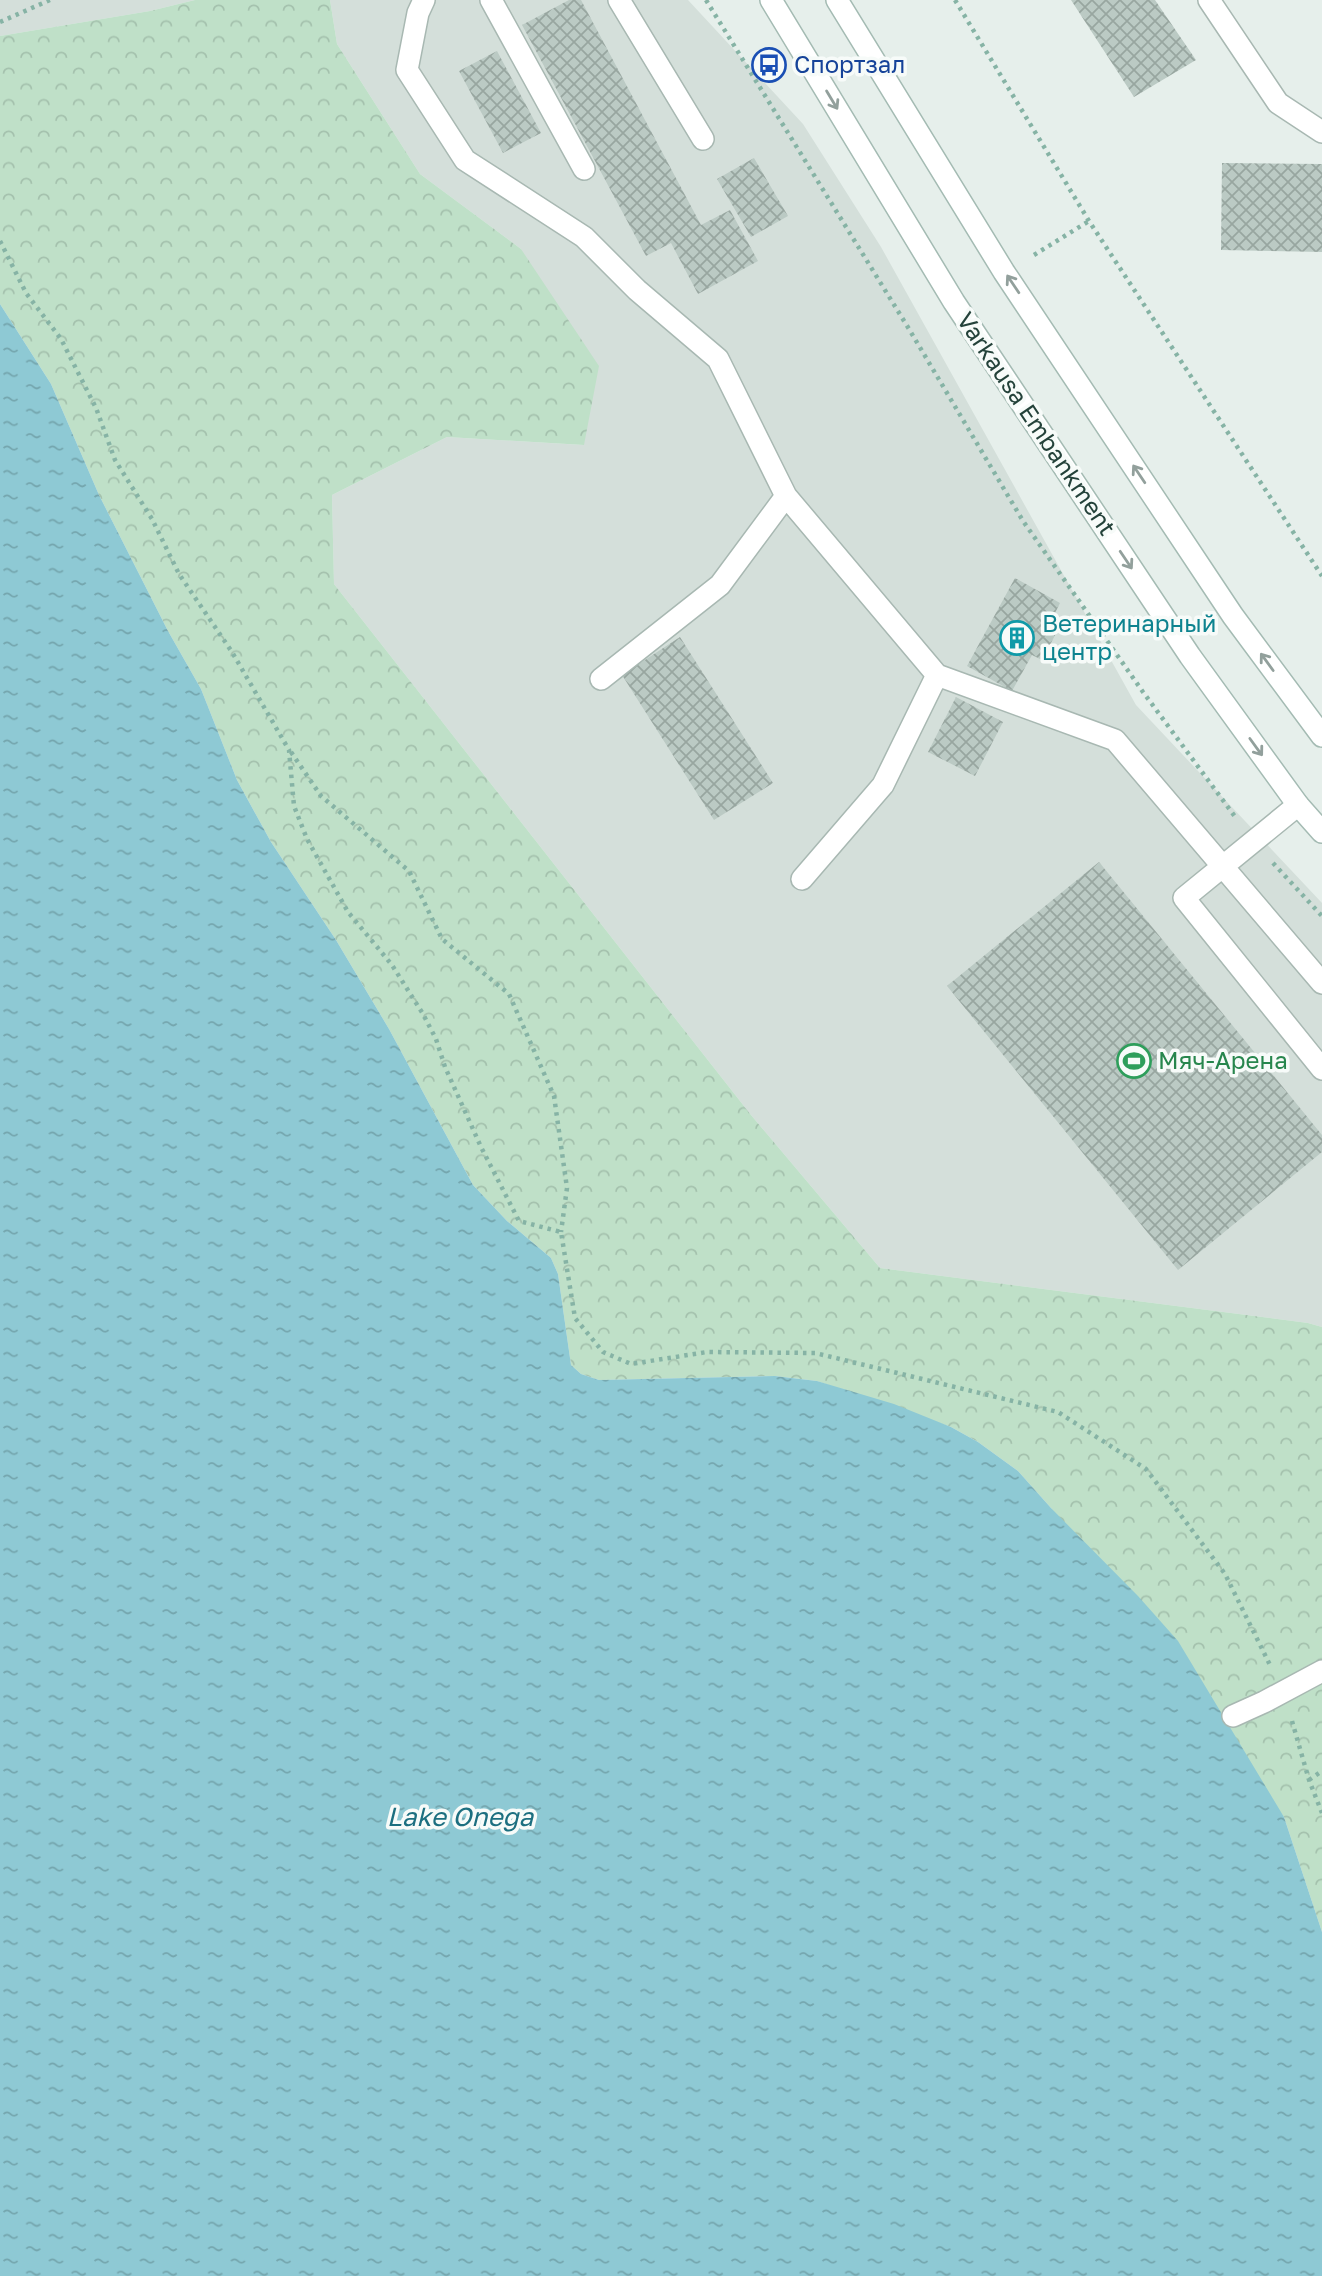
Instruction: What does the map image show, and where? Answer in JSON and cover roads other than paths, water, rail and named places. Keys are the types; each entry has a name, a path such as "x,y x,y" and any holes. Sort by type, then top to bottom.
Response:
{"main road":[{"path":"424,0 418,13 407,69 465,160 584,237 637,290 718,359 786,495 937,675 1115,740 1322,983"},
{"path":"491,0 584,169"},
{"path":"619,0 703,139"},
{"name":"Varkausa Embankment","path":"771,0 954,302 1190,656 1298,805 1322,832"},
{"path":"837,0 1004,272 1233,616 1322,736"},
{"path":"1209,0 1278,103 1322,132"},
{"path":"601,679 720,585 786,495"},
{"path":"802,879 883,785 937,675"},
{"path":"1298,805 1184,898 1322,1069"},
{"path":"1233,1716 1322,1671"}],"water":[{"name":"Lake Onega","path":"0,304 51,384 99,495 168,631 201,689 237,780 271,842 336,940 389,1029 473,1185 507,1221 551,1258 558,1274 571,1365 581,1374 599,1380 775,1376 817,1381 894,1404 951,1427 978,1442 1018,1471 1178,1641 1284,1817 1322,1932 1322,2276 0,2276"}],"place":[{"name":"Спортзал","path":"769,65"},
{"name":"Ветеринарный центр","path":"1017,638"},
{"name":"Мяч-Арена","path":"1134,1061"}]}
